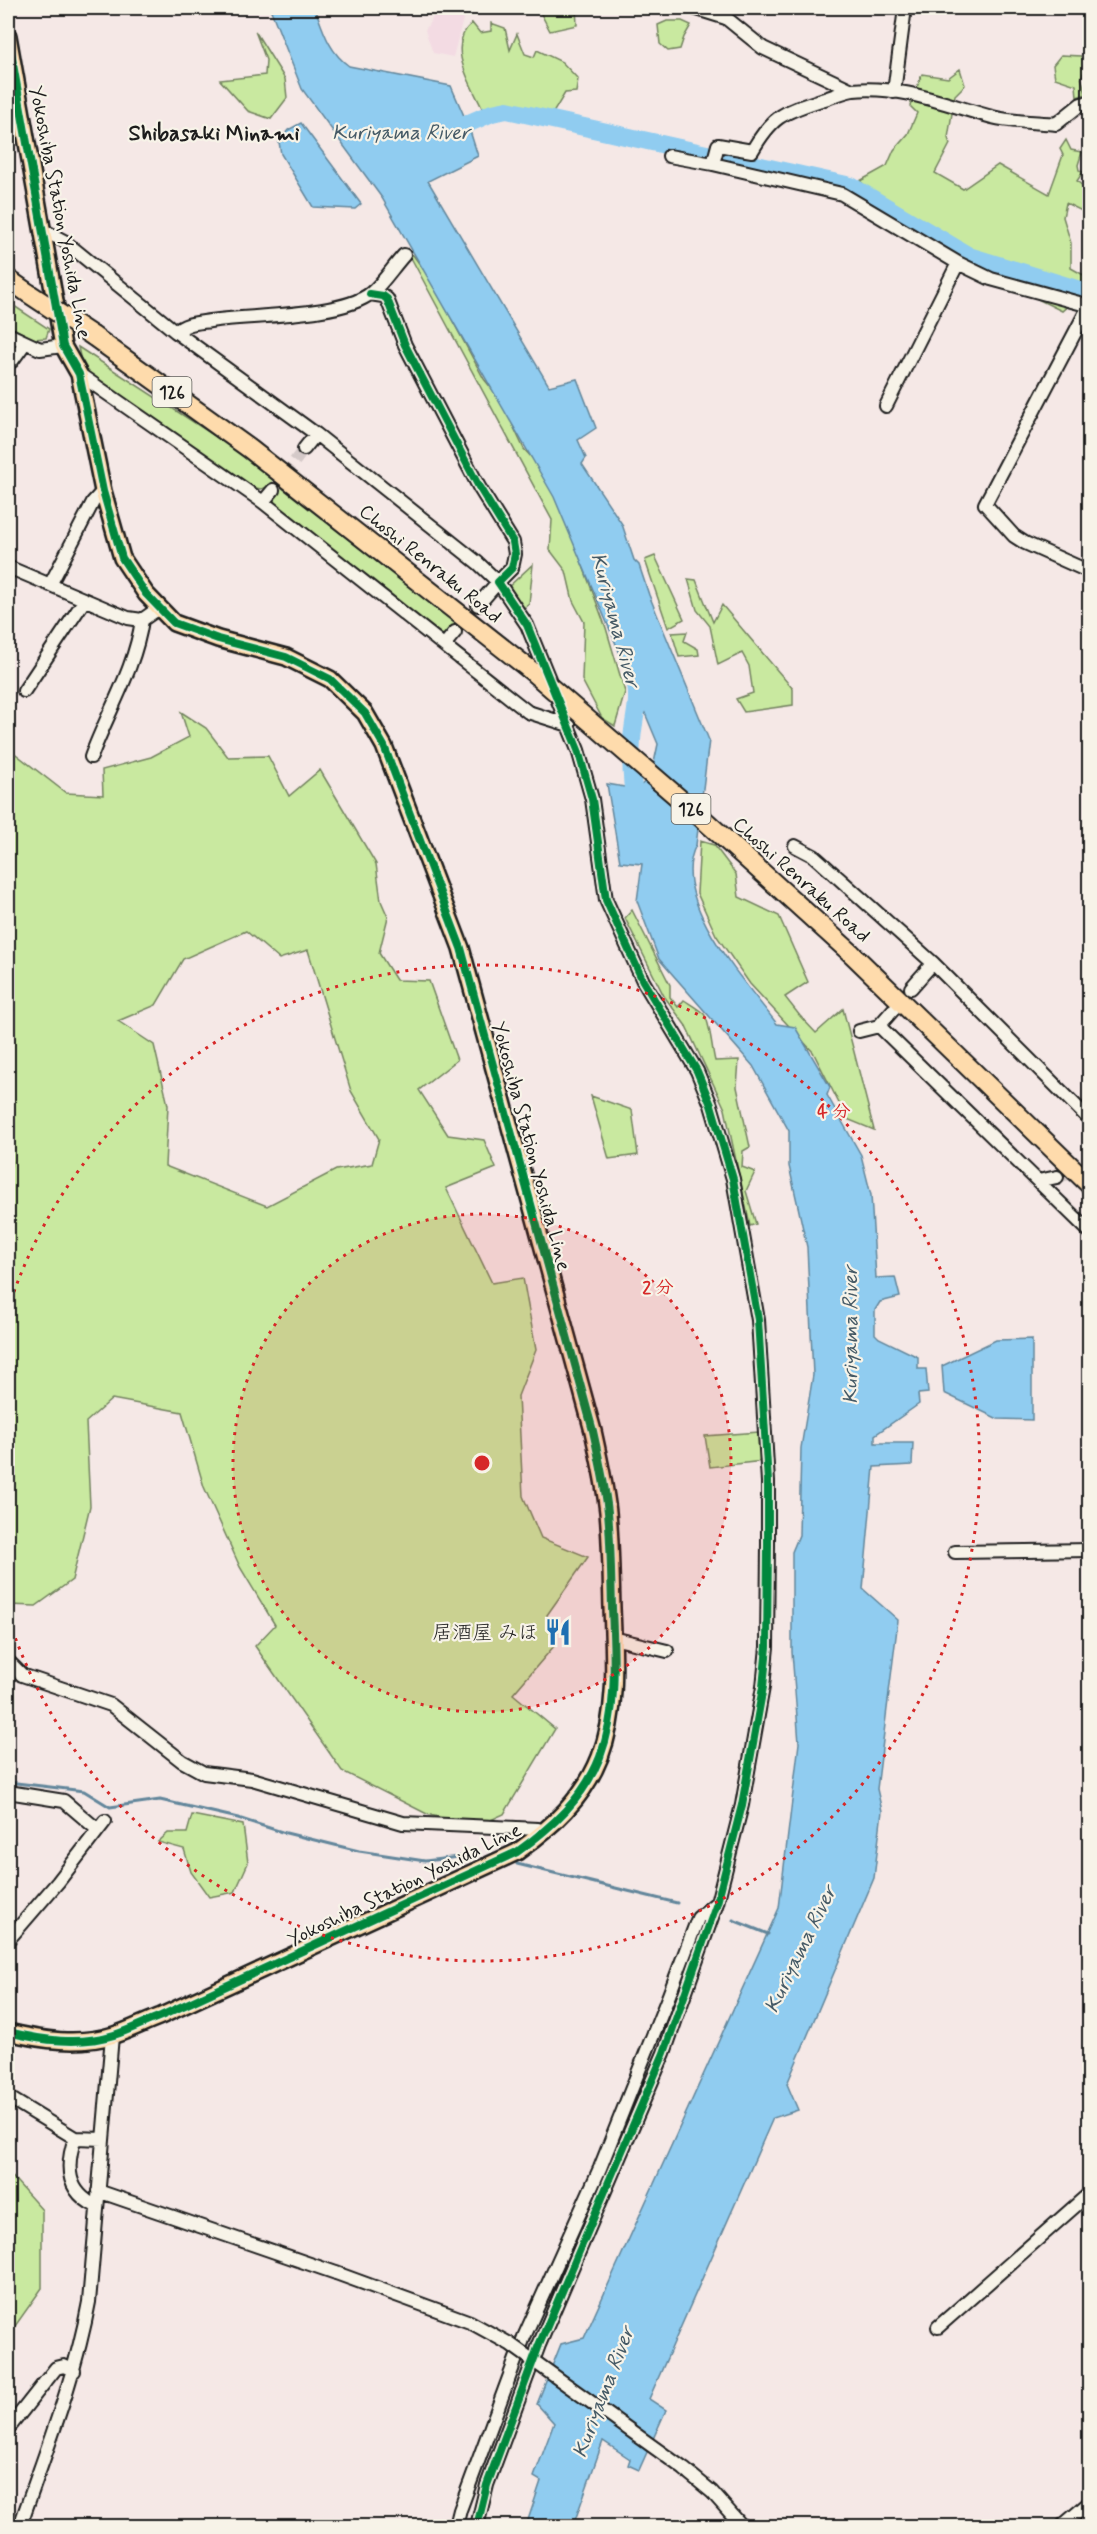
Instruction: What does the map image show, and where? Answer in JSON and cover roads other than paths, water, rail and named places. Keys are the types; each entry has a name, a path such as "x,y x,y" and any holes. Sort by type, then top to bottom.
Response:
{"highway":[{"name":"Choshi Renraku Road","path":"8,279 93,336 250,449 528,669 712,827 851,953 1089,1185"}],"main road":[{"name":"Yokoshiba Station Yoshida Line","path":"8,36 63,346 79,374 103,491 122,558 134,579 174,623 218,639 286,657 330,679 365,713 384,746 461,948 593,1431 608,1512 613,1638 611,1718 599,1758 581,1792 546,1832 517,1852 161,2016 112,2036 64,2041 38,2039 8,2032"}],"street":[{"path":"694,8 726,18 763,48 852,90"},
{"path":"894,92 905,8"},
{"path":"713,164 718,145 752,151 763,132 787,111 852,90 894,92 940,101 994,118 1056,124 1081,104 1089,102"},
{"path":"669,156 842,194 958,263 991,279 1089,305 985,504 1014,536 1089,572"},
{"path":"43,230 64,241 176,332 316,434 478,563 498,582 527,625 569,725 592,799 606,900 643,981 697,1071 711,1105 733,1179 758,1320 768,1482 766,1647 763,1687 742,1805 717,1903 664,2053 539,2345 487,2485 477,2526"},
{"path":"370,294 404,255"},
{"path":"886,406 958,263"},
{"path":"176,332 182,326 219,320 322,311 370,294 387,299 421,376 479,487 513,542 515,554 512,568 478,605"},
{"path":"8,334 40,349 63,346"},
{"path":"8,363 25,343"},
{"path":"79,374 263,502 528,712 569,725"},
{"path":"304,449 316,434"},
{"path":"263,502 273,489"},
{"path":"50,585 93,502 103,491"},
{"path":"8,567 110,612 142,620"},
{"path":"24,691 84,601"},
{"path":"91,756 101,729 119,696 140,634 142,620 159,608"},
{"path":"445,644 455,632"},
{"path":"795,846 814,856 933,963 1089,1119"},
{"path":"911,988 933,963"},
{"path":"860,1031 879,1026 893,1010"},
{"path":"879,1026 1089,1233"},
{"path":"1038,1181 1057,1177"},
{"path":"955,1552 1089,1550"},
{"path":"613,1638 667,1651"},
{"path":"8,1661 22,1675 111,1705 182,1761 204,1773 252,1779 403,1824 538,1829 546,1832"},
{"path":"8,1792 64,1801 101,1826 8,1940"},
{"path":"456,2526 524,2337 600,2168 698,1918 717,1903"},
{"path":"20,2526 74,2371 89,2302 112,2036"},
{"path":"8,2097 75,2138 103,2139"},
{"path":"75,2138 70,2155 69,2174 82,2199 96,2206"},
{"path":"98,2191 470,2322 503,2340 684,2469 712,2492 741,2526"},
{"path":"938,2327 1089,2193"},
{"path":"8,2429 56,2368 63,2366 74,2371"},
{"path":"1062,2526 1089,2502"}],"water":[{"name":"Kuriyama River","path":"270,8 315,8 336,54 349,66 451,86 465,118 473,116 476,126 470,131 478,156 428,181 549,386 577,379 596,428 578,440 586,458 582,464 622,524 634,560 639,565 649,595 709,740 696,845 690,867 692,890 701,915 730,964 777,1024 795,1027 830,1087 827,1095 861,1155 871,1195 876,1278 895,1277 900,1297 880,1302 875,1310 875,1334 918,1357 918,1369 926,1369 928,1393 918,1394 919,1404 875,1435 875,1443 913,1443 912,1465 874,1467 863,1589 898,1620 877,1789 882,1811 874,1878 787,2084 798,2110 773,2118 649,2399 666,2410 639,2470 628,2465 630,2459 603,2441 573,2526 526,2526 541,2481 534,2477 554,2423 537,2404 561,2344 584,2338 779,1908 799,1743 792,1652 792,1552 799,1535 801,1448 813,1375 807,1247 789,1166 789,1131 753,1066 659,959 637,901 642,864 620,862 607,784 636,789 651,777 658,744 554,497 382,198 302,89"},
{"path":"301,123 361,204 355,209 313,207 281,154 279,142 288,130"},
{"path":"1032,1339 1032,1420 998,1419 944,1393 942,1366 996,1340"}],"waterway":[{"path":"453,130 492,113 507,110 851,186 969,256 1090,293"},
{"name":"Kuriyama River","path":"634,674 637,701 631,766 636,810"},
{"path":"8,1782 84,1791 110,1807 160,1800 238,1818 282,1832 359,1851 425,1861 475,1855"},
{"path":"517,1864 677,1903"},
{"path":"733,1920 768,1934"}],"tunnel":[{"path":"273,490 304,449"},
{"path":"1057,1177 1090,1169"}],"place":[{"name":"居酒屋 みほ","path":"558,1632"}],"district":[{"name":"Shibasaki Minami","path":"214,132"}]}
